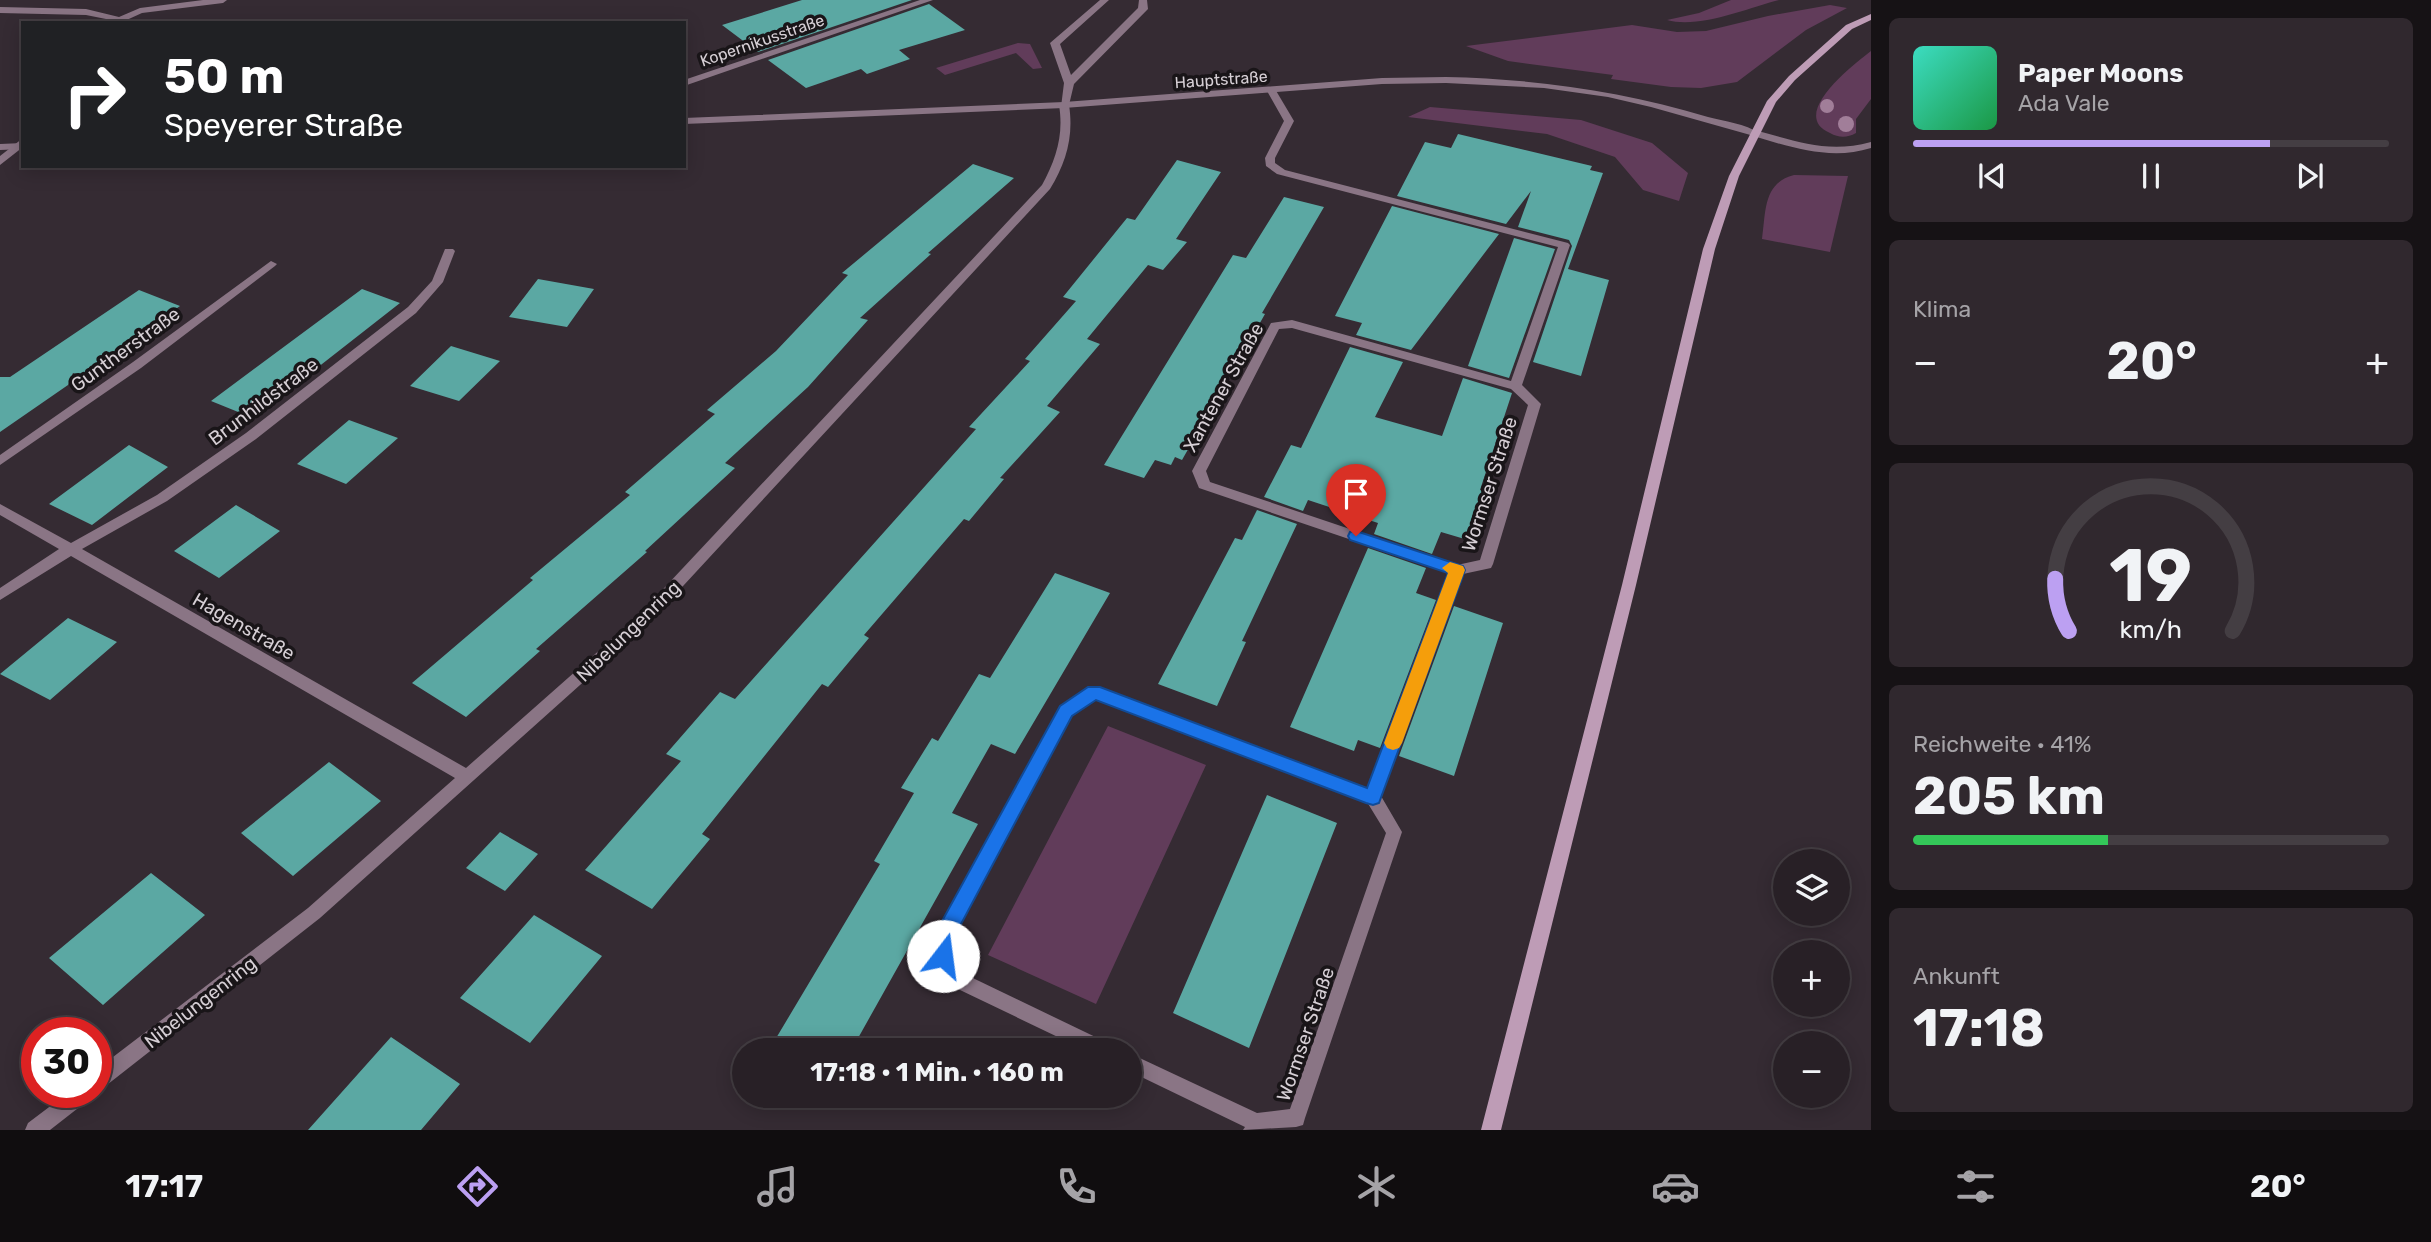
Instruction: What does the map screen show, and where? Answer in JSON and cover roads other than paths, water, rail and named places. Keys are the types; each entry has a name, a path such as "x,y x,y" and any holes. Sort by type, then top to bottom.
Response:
{"main road":[{"path":"1491,1130 1629,584 1709,248 1734,176 1772,101 1792,78 1849,27 1871,17"}],"street":[{"path":"0,10 86,12 115,21 155,8 223,0"},
{"name":"Kopernikusstraße","path":"686,82 929,0"},
{"path":"1105,0 1055,43 1069,83 1143,9 1143,0"},
{"name":"Hauptstraße","path":"686,121 1064,105 1388,80 1435,79 1515,84 1639,101 1824,150 1848,152 1871,145"},
{"name":"Nibelungenring","path":"112,1070 314,913 642,621 1046,187 1059,166 1067,137 1068,125 1064,105 1069,83"},
{"path":"1272,91 1289,121 1270,158 1270,164 1281,172 1564,245 1515,386"},
{"path":"0,147 21,145"},
{"path":"0,162 21,145"},
{"name":"Brunhildstraße","path":"0,595 70,550 162,498 231,451 412,310 437,282 449,251"},
{"name":"Guntherstraße","path":"0,461 147,358 271,264"},
{"name":"Xantener Straße","path":"1457,570 1204,485 1199,471 1275,326 1292,324 1515,386"},
{"name":"Wormser Straße","path":"1254,1126 1296,1118 1394,832 1373,797 1457,570 1486,564 1535,404 1515,386"},
{"name":"Hagenstraße","path":"0,509 468,777"},
{"path":"1079,1038 943,974 943,939 1066,711 1094,692 1373,797"},
{"path":"1142,1069 1254,1126"},
{"path":"35,1130 63,1108"}]}
